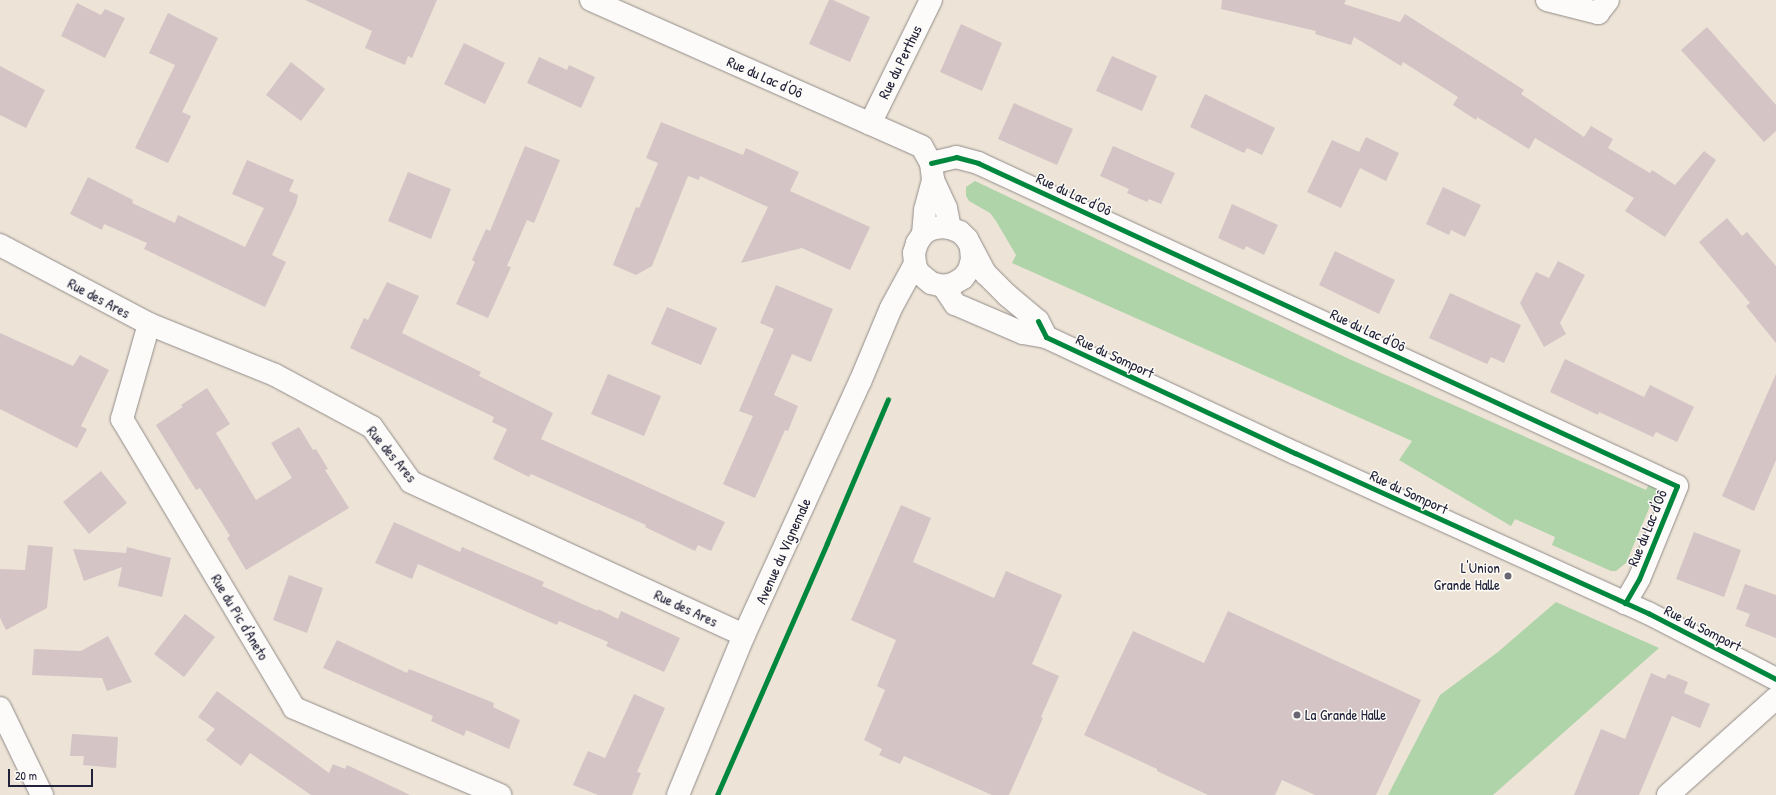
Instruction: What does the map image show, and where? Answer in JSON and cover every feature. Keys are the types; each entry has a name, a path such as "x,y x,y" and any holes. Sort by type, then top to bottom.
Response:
{"street":[{"name":"Rue du Lac d'Oô","path":"591,0 922,147 946,208 950,228"},
{"name":"Rue du Perthus","path":"870,124 931,0"},
{"path":"1547,0 1603,6"},
{"name":"Rue du Lac d'Oô","path":"932,171 956,157 978,163 1677,486 1639,579 1626,603"},
{"path":"932,171 925,210 923,234 915,248 915,264 918,272 937,285"},
{"path":"923,234 931,229 950,228 960,232 967,239 986,274 1007,295 1038,321 1046,337"},
{"name":"Rue des Ares","path":"0,245 149,324 274,375 372,427 411,482 744,635"},
{"path":"891,308 937,285 953,284 962,278 971,264 971,248"},
{"name":"Avenue du Vignemale","path":"678,795 744,635 860,382 891,308 915,264"},
{"name":"Rue du Somport","path":"937,285 955,304 1023,333 1046,337 1295,453 1626,603 1776,679"},
{"name":"Rue du Pic d'Aneto","path":"149,324 122,419 294,708 500,795"},
{"path":"1668,795 1776,698"},
{"path":"0,708 42,795"}],"green space":[{"path":"975,181 1347,358 1646,490 1650,482 1658,489 1661,498 1658,508 1650,506 1626,563 1616,571 1611,571 1552,545 1555,537 1515,519 1511,526 1399,460 1412,441 1012,263 1016,255 996,221 990,213 969,201 966,196 966,187"},
{"path":"1556,602 1659,648 1493,795 1388,795 1440,695 1498,652"}],"building":[{"path":"305,0 437,0 412,58 408,56 405,65 365,48 372,31"},
{"path":"829,0 833,0 870,17 850,62 809,44"},
{"path":"1222,0 1346,0 1344,4 1400,22 1405,14 1524,90 1521,94 1584,137 1591,126 1613,139 1608,148 1650,173 1652,170 1675,185 1704,151 1716,160 1665,237 1625,211 1634,198 1535,138 1529,149 1477,117 1476,120 1453,105 1458,97 1403,62 1401,66 1354,37 1351,45 1315,34 1316,31 1221,9"},
{"path":"77,3 101,15 105,9 125,18 105,58 61,36"},
{"path":"168,13 218,38 182,112 191,116 168,163 135,148 175,65 149,53"},
{"path":"961,24 1002,43 982,91 940,72"},
{"path":"1707,27 1776,105 1776,131 1764,142 1681,50"},
{"path":"464,43 505,63 485,104 444,84"},
{"path":"1112,56 1157,76 1142,111 1096,91"},
{"path":"539,57 567,70 569,65 595,77 581,108 527,83"},
{"path":"291,62 325,89 301,121 266,95"},
{"path":"0,66 45,90 26,128 0,115"},
{"path":"1205,94 1275,128 1262,155 1247,148 1244,153 1190,127"},
{"path":"1014,103 1073,129 1057,165 998,139"},
{"path":"661,122 743,155 746,148 799,172 790,191 870,227 850,270 802,248 741,263 768,207 700,176 699,180 688,176 652,266 636,275 613,265 636,207 639,208 658,163 646,158"},
{"path":"1366,137 1399,153 1386,181 1360,168 1341,208 1307,192 1332,140 1359,152"},
{"path":"525,146 560,160 534,223 527,220 507,266 511,267 488,318 456,304 475,262 472,260 486,229 490,231"},
{"path":"1113,146 1175,173 1161,204 1149,199 1147,202 1127,193 1129,189 1100,176"},
{"path":"247,160 294,180 289,191 298,195 296,204 272,255 286,262 265,307 144,249 147,243 104,224 102,230 70,214 88,177 133,200 132,203 175,223 178,215 245,247 264,208 232,194"},
{"path":"408,172 451,189 431,239 388,221"},
{"path":"1443,187 1481,205 1465,237 1451,230 1449,235 1426,224"},
{"path":"1232,204 1278,225 1264,255 1246,246 1244,250 1218,238"},
{"path":"1727,218 1742,236 1747,232 1776,266 1776,343 1746,306 1750,303 1699,242"},
{"path":"1335,251 1395,280 1379,314 1319,285"},
{"path":"1558,261 1585,275 1560,323 1566,334 1544,347 1520,303 1536,272 1549,278"},
{"path":"387,282 419,296 402,333 481,372 479,376 553,413 541,439 725,522 711,551 698,545 695,551 645,527 646,525 531,474 529,477 493,459 507,429 492,422 494,417 350,348 364,318 368,320"},
{"path":"776,285 833,309 811,362 792,354 774,395 798,406 788,431 785,430 755,498 723,484 753,416 739,411 774,329 760,323"},
{"path":"1450,293 1521,325 1504,363 1491,357 1487,364 1429,338"},
{"path":"667,307 717,328 701,365 651,344"},
{"path":"0,333 73,366 80,355 109,370 81,426 87,429 77,448 0,409"},
{"path":"1565,359 1644,397 1650,385 1694,407 1677,442 1656,432 1653,437 1599,412 1598,415 1550,392"},
{"path":"608,374 661,396 644,436 591,414"},
{"path":"1776,374 1776,460 1754,511 1722,496"},
{"path":"207,388 230,424 216,433 256,500 292,478 271,443 299,427 313,450 316,449 328,469 325,470 349,508 246,570 227,538 230,536 200,488 196,490 156,425 183,407 181,405"},
{"path":"101,471 127,503 89,534 63,502"},
{"path":"901,505 931,518 913,562 994,598 1006,571 1062,595 1032,664 1059,676 1041,717 1043,718 1009,795 992,795 904,756 900,764 879,755 882,749 864,740 885,690 877,686 896,640 851,620"},
{"path":"394,522 460,552 462,547 544,582 542,586 598,611 598,609 618,619 621,611 680,638 664,672 606,646 608,642 559,621 557,625 418,564 412,579 375,563"},
{"path":"1694,532 1741,550 1724,597 1676,579"},
{"path":"28,545 53,547 47,608 6,630 0,618 0,569 25,570"},
{"path":"127,547 171,558 162,597 118,586 122,567 84,581 73,549 126,553"},
{"path":"289,575 323,588 307,633 273,620"},
{"path":"1745,584 1776,595 1776,638 1745,626 1750,614 1736,609"},
{"name":"La Grande Halle","path":"1228,611 1421,700 1376,795 1315,795 1282,780 1275,795 1208,795 1084,735 1133,631 1204,663"},
{"path":"185,614 215,637 184,677 154,654"},
{"path":"108,636 132,682 107,691 102,678 32,675 34,649 81,651"},
{"path":"337,640 407,673 409,669 494,703 493,707 520,720 509,749 466,730 464,736 431,721 433,716 323,668"},
{"path":"1651,673 1665,679 1668,674 1688,682 1684,693 1710,704 1700,728 1672,716 1639,795 1574,795 1601,729 1625,739"},
{"path":"217,691 329,773 333,764 345,769 347,765 410,795 311,795 250,753 241,766 206,740 215,729 198,717"},
{"path":"634,694 665,708 637,772 641,773 632,795 598,795 573,785 588,751 605,758"},
{"path":"72,734 118,737 116,768 83,765 84,756 70,756"}],"cycle path":[{"path":"931,163 956,157 978,163 1677,486 1639,579 1625,603"},
{"path":"1038,321 1046,337 1295,453 1648,613 1776,679"},
{"path":"717,795 888,399"}],"place":[{"name":"L'Union Grande Halle","path":"1508,576"},
{"name":"La Grande Halle","path":"1297,715"}]}
